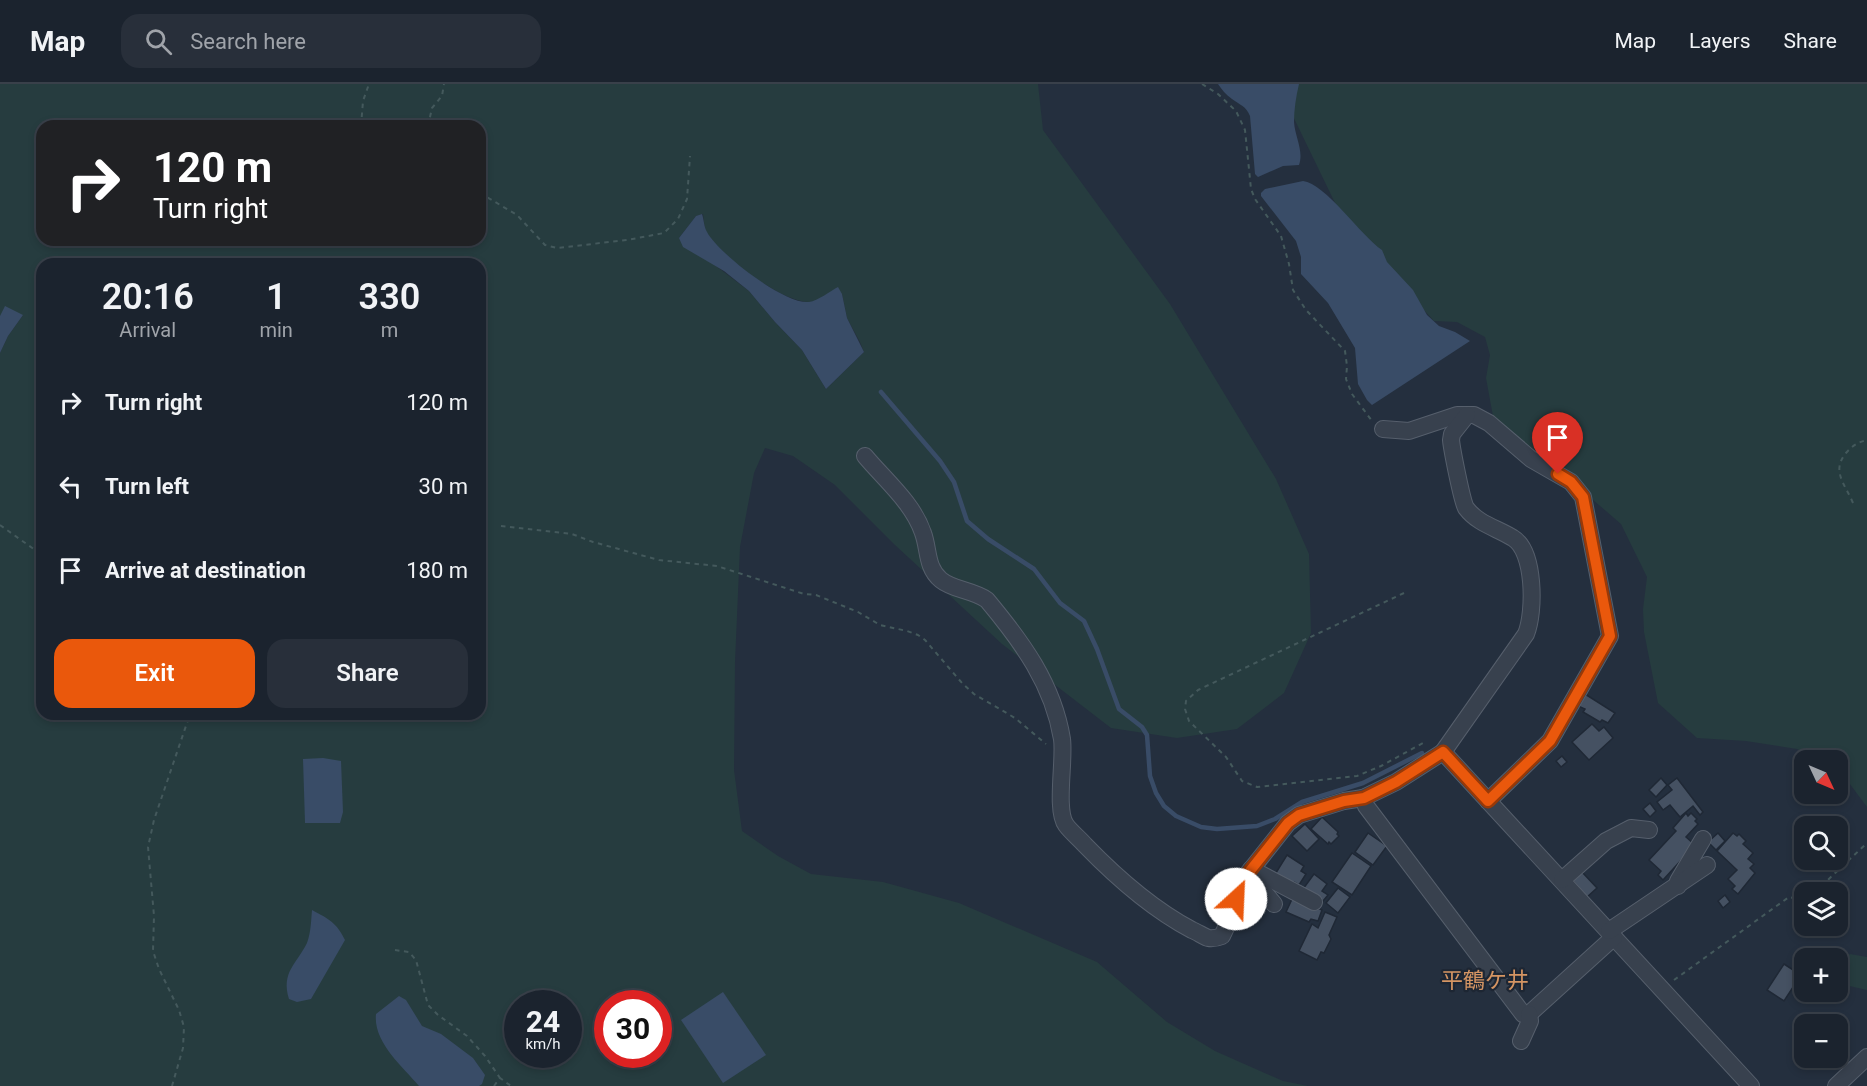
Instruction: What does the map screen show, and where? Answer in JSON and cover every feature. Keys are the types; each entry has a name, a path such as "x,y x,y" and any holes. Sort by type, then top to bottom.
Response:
{"street":[{"path":"1383,429 1409,431 1457,415 1474,415 1489,423 1523,454 1571,482 1581,492 1585,503 1610,636 1550,741 1488,801"},
{"path":"865,456 913,512 924,534 929,561 934,572 942,581 981,595 1025,647 1045,685 1055,711 1063,755 1061,807 1064,824 1105,864 1172,919 1207,938 1216,939 1222,936 1231,917 1242,881 1288,823 1299,815 1344,801 1364,798 1396,782 1443,752 1526,634 1530,615 1528,560 1514,538 1487,526 1466,507 1451,440 1452,434 1467,415"},
{"path":"1443,752 1751,1086"},
{"path":"1364,798 1366,806 1523,1014 1529,1014 1611,934 1707,866"},
{"path":"1562,880 1606,841 1631,828 1649,830"},
{"path":"1678,887 1678,881 1702,839"},
{"path":"1250,871 1314,902"},
{"path":"1250,871 1274,904"},
{"path":"1521,1041 1530,1021 1529,1014"},
{"path":"1836,1086 1867,1057"}],"path":[{"path":"361,120 363,101 369,84"},
{"path":"429,120 432,108 442,96 444,84"},
{"path":"1202,84 1218,94 1236,111 1245,130 1251,189 1255,199 1281,236 1293,290 1306,310 1344,351 1347,366 1346,379 1352,394 1374,425 1383,429"},
{"path":"486,197 517,215 544,245 556,248 627,240 664,233 678,219 687,199 690,156"},
{"path":"1853,503 1838,468 1840,460 1850,448 1867,440"},
{"path":"0,525 36,551"},
{"path":"501,526 572,534 659,560 717,566 804,594 816,595 858,612 880,625 918,635 962,684 974,694 1015,718 1053,751 1063,755"},
{"path":"1404,593 1198,690 1186,701 1185,709 1189,721 1226,758 1242,781 1257,787 1358,776 1423,743 1443,752"},
{"path":"172,1086 183,1048 184,1027 153,951 154,916 148,847 154,820 188,720"},
{"path":"1826,882 1867,843"},
{"path":"1662,989 1790,897 1794,898"},
{"path":"395,950 409,952 416,960 428,1005 467,1036 500,1078 511,1086"},
{"path":"494,1086 500,1078"}],"green space":[{"path":"0,84 1038,84 1043,130 1170,304 1276,479 1309,554 1311,633 1284,693 1237,729 1177,738 1111,728 1002,644 895,545 835,485 793,456 765,448 754,473 740,547 735,662 734,770 742,831 778,856 811,874 883,882 959,903 1097,962 1167,1022 1215,1051 1283,1081 1308,1086 0,1086 0,353 8,336 23,315 0,316","holes":["703,214 705,226 714,243 725,254 753,276 784,295 810,302 842,294 847,318 864,352 826,389 802,350 749,291 679,238 696,216"]},
{"path":"1269,84 1867,84 1867,807 1848,781 1848,750 1799,750 1746,741 1697,738 1658,703 1644,632 1643,609 1647,577 1621,524 1577,486 1495,427 1486,378 1490,355 1485,337 1457,322 1434,321 1370,251 1337,207 1288,106"},
{"path":"1848,955 1867,957 1867,990 1848,986"}],"water":[{"path":"1218,84 1299,84 1294,122 1300,149 1299,165 1283,166 1258,177 1255,174 1250,116 1245,108 1228,96"},
{"path":"1303,181 1322,191 1382,250 1387,262 1413,290 1427,315 1439,326 1470,341 1372,405 1358,384 1355,348 1328,303 1301,274 1301,257 1296,241 1261,196 1265,189"},
{"path":"702,214 707,232 724,252 769,287 798,301 809,302 838,287 842,294 847,318 864,352 826,389 802,350 749,291 724,271 683,247 679,238 696,216"},
{"path":"5,306 23,315 8,336 0,353 0,316"},
{"path":"323,758 341,761 343,812 340,823 305,823 303,759"},
{"path":"312,910 332,922 345,940 311,999 297,1002 289,999 288,975 307,943"},
{"path":"723,992 766,1055 723,1083 681,1020"},
{"path":"399,996 406,1000 422,1026 441,1034 473,1058 485,1075 482,1084 479,1086 419,1086 390,1053 376,1024 376,1014"}],"building":[{"path":"1585,694 1615,713 1608,723 1602,720 1600,722 1583,712 1585,709 1578,706"},
{"path":"1592,724 1599,731 1604,727 1613,738 1589,760 1572,742"},
{"path":"1562,756 1567,762 1561,767 1556,761"},
{"path":"1661,778 1667,785 1656,797 1649,790"},
{"path":"1677,778 1703,812 1700,815 1693,806 1680,817 1670,805 1663,810 1657,802 1672,790 1668,785"},
{"path":"1650,803 1656,811 1650,817 1643,809"},
{"path":"1686,813 1688,816 1691,813 1697,819 1695,821 1698,824 1686,837 1695,845 1663,880 1658,875 1661,871 1649,860 1676,831 1673,828"},
{"path":"1322,817 1338,832 1339,836 1331,844 1311,829"},
{"path":"1305,824 1319,839 1307,851 1292,836"},
{"path":"1368,833 1387,846 1373,865 1355,852"},
{"path":"1718,833 1725,841 1716,850 1708,842"},
{"path":"1733,833 1737,836 1739,834 1746,841 1743,844 1753,853 1748,859 1754,864 1750,868 1755,873 1738,894 1732,889 1735,886 1728,879 1737,870 1717,851"},
{"path":"1352,853 1371,866 1352,895 1332,882"},
{"path":"1287,855 1304,866 1301,871 1306,874 1299,885 1294,882 1291,887 1274,876"},
{"path":"1582,872 1597,888 1587,897 1573,881"},
{"path":"1314,874 1327,884 1322,891 1328,895 1323,901 1303,889"},
{"path":"1338,888 1350,897 1338,913 1326,903"},
{"path":"1725,895 1730,902 1723,908 1718,901"},
{"path":"1293,897 1322,910 1318,921 1311,919 1309,922 1286,912"},
{"path":"1325,912 1337,917 1329,935 1331,939 1324,953 1321,952 1317,960 1299,951 1312,924 1318,928"},
{"path":"1784,964 1794,970 1794,986 1784,1001 1767,990"}],"waterway":[{"path":"881,392 940,461 954,482 967,521 988,539 1034,569 1060,603 1084,621 1119,709 1142,727 1147,735 1150,776 1156,793 1164,806 1176,816 1201,827 1217,829 1257,826 1275,819 1302,802 1363,783 1422,753"}],"district":[{"name":"平鶴ケ井","path":"1485,980"}],"route":[{"path":"1236,899 1242,881 1288,823 1299,815 1344,801 1364,798 1396,782 1443,752 1488,801 1550,741 1610,636 1583,497 1571,482 1558,474"}]}
